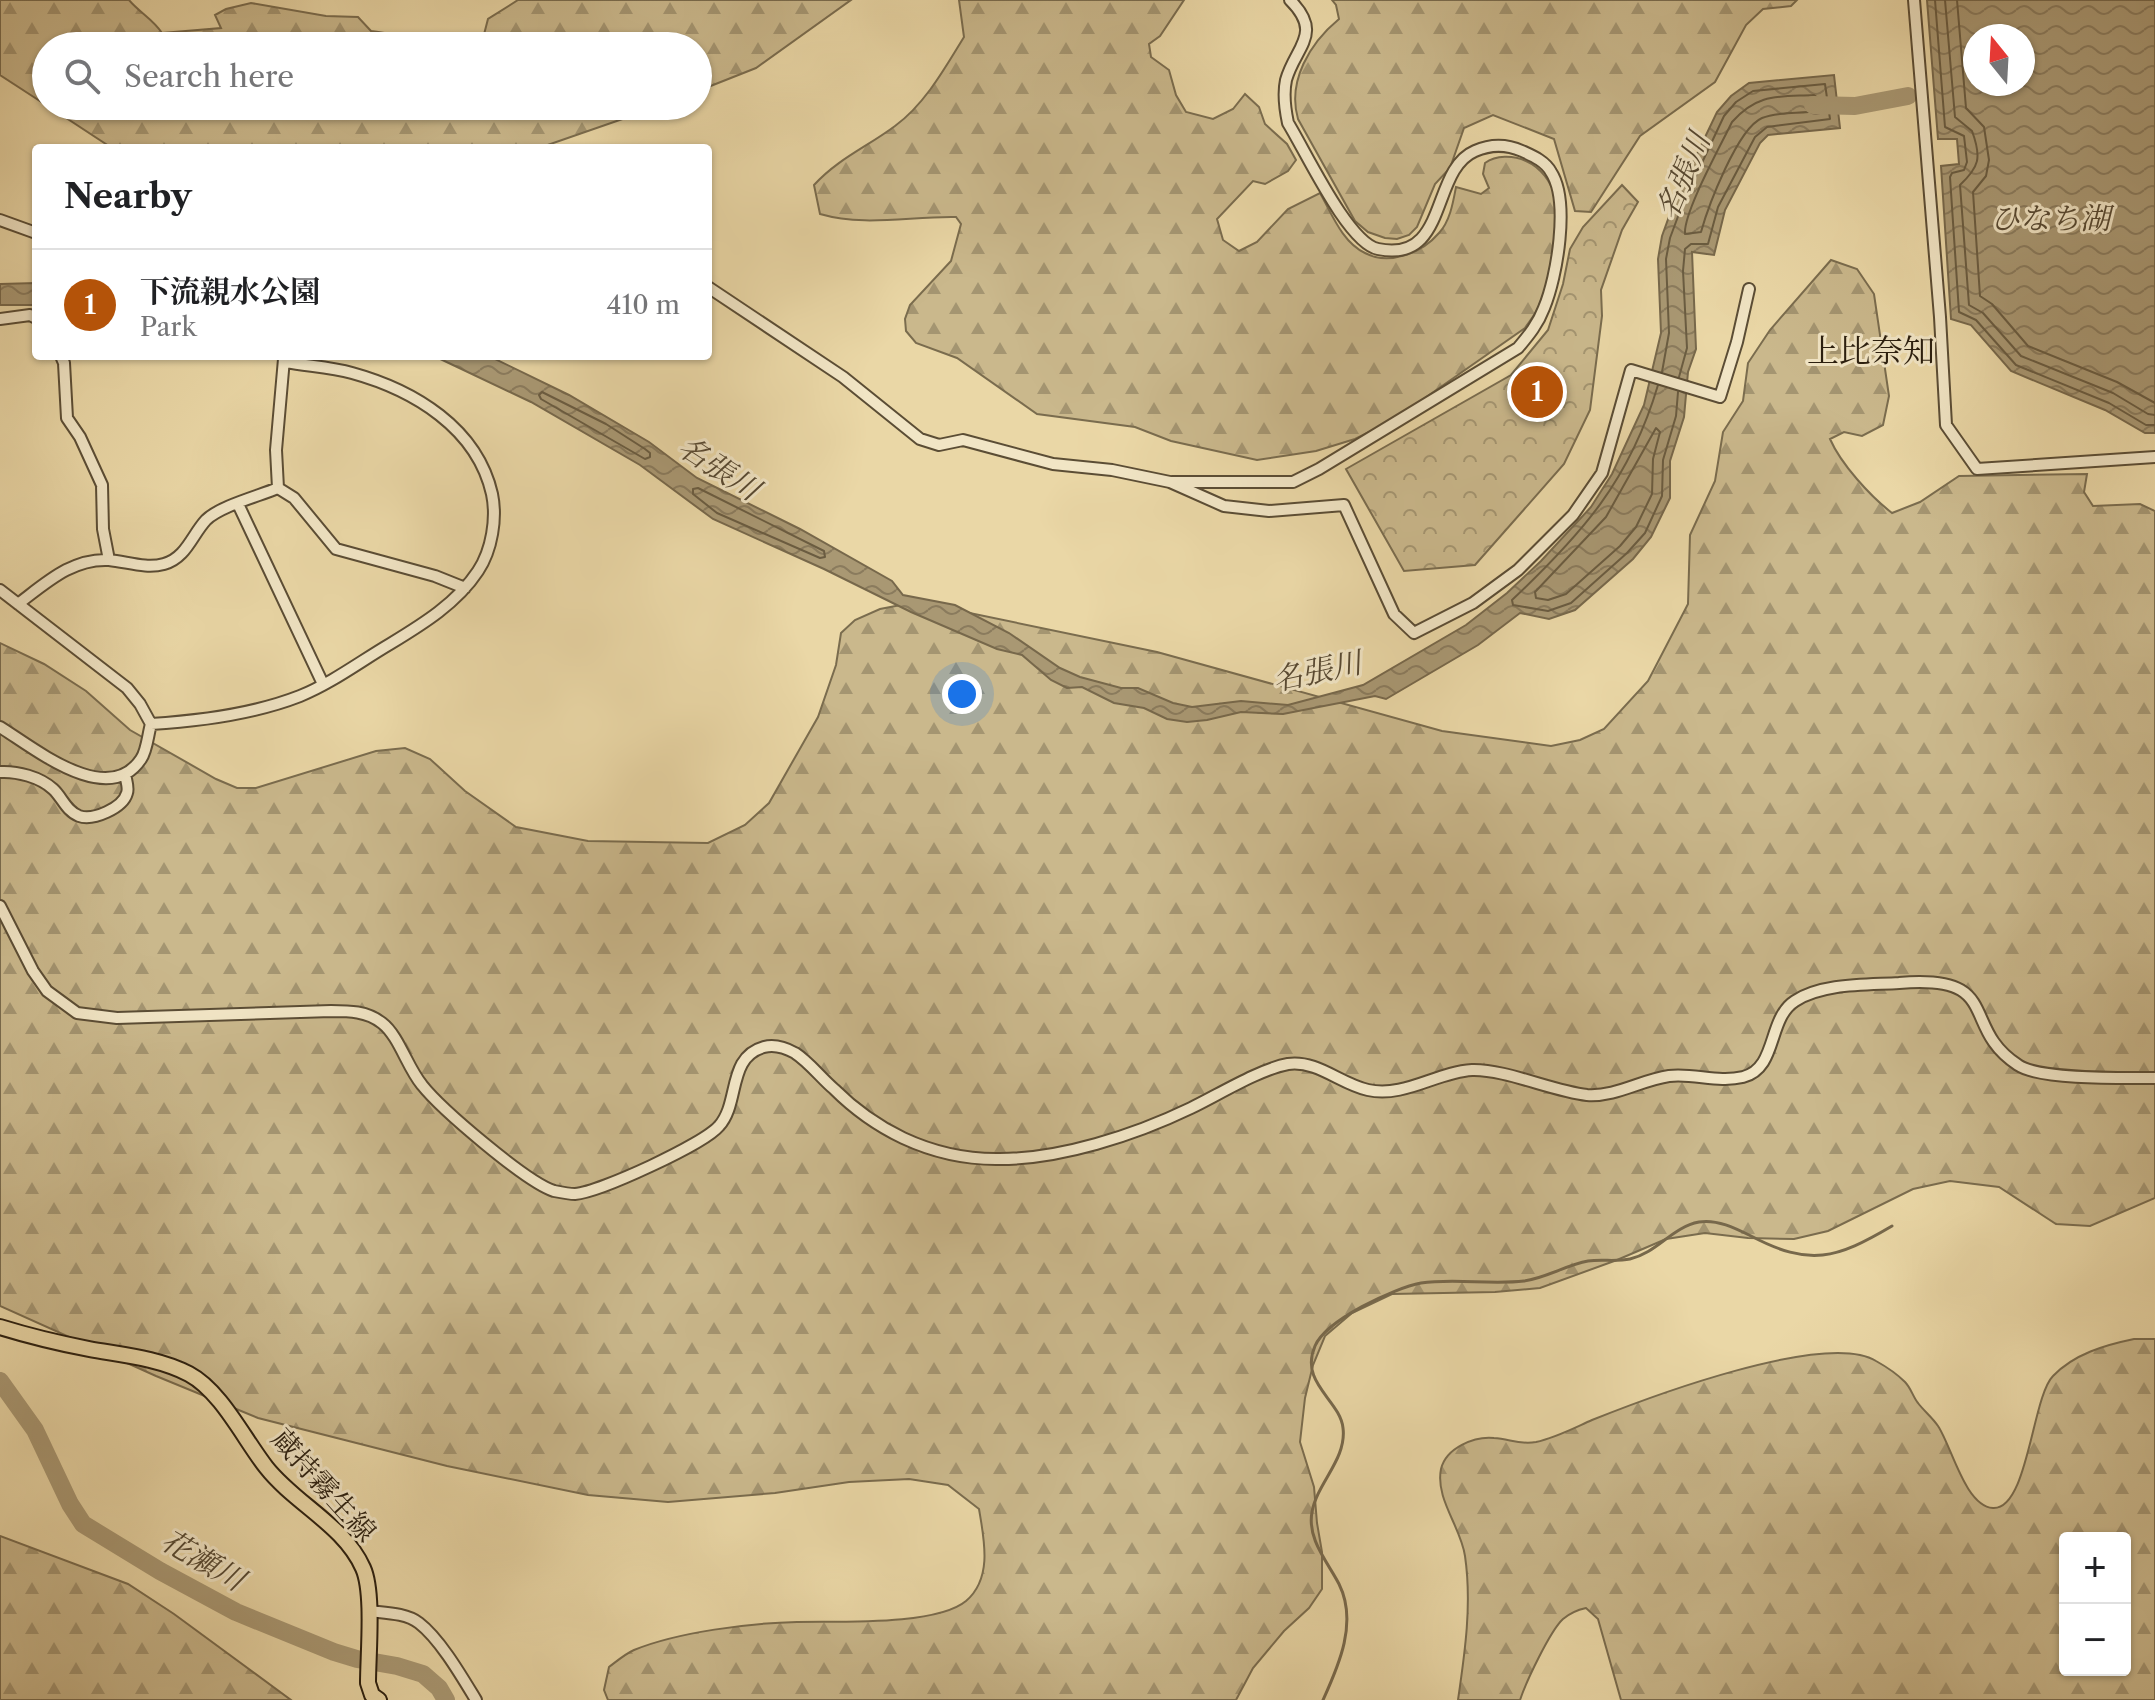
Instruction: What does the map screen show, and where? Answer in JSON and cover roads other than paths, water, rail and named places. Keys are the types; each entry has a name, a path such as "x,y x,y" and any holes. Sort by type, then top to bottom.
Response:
{"main road":[{"name":"蔵持霧生線","path":"0,1327 40,1339 168,1365 192,1375 208,1389 268,1469 354,1552 364,1571 369,1611 368,1683 372,1695 379,1700"}],"street":[{"path":"712,290 843,377 920,439 939,445 963,440 1053,464 1112,470 1170,482 1293,482 1319,469 1518,348 1534,330 1553,277 1560,233 1560,199 1556,181 1545,164 1531,155 1503,145 1477,150 1460,162 1433,224 1423,237 1411,246 1394,251 1375,249 1360,240 1347,224 1288,123 1285,108 1287,78 1304,45 1306,33 1301,14 1290,0"},
{"path":"1914,0 1946,425 1977,469 2155,457"},
{"path":"0,220 32,232"},
{"path":"1170,482 1224,506 1269,511 1344,505 1394,614 1414,633 1473,603 1518,570 1573,515 1602,473 1631,370 1720,397 1749,289"},
{"path":"0,319 32,316"},
{"path":"63,360 67,418 80,437 102,485 103,529 109,560"},
{"path":"278,488 276,450 284,360"},
{"path":"151,724 184,722 266,706 302,695 323,684 431,619 465,588 480,568 491,539 494,507 488,475 471,445 452,424 433,410 384,385 351,373 289,360"},
{"path":"18,604 61,572 83,562 166,563 185,550 207,519 278,488"},
{"path":"278,488 294,498 336,549 435,576 465,588"},
{"path":"238,504 323,684"},
{"path":"0,590 127,688 151,724 142,759 125,774 106,780 89,778 0,727"},
{"path":"0,772 13,771 34,778 53,789 71,811 81,817 94,816 122,801 127,793 125,774"},
{"path":"0,906 27,961 47,991 77,1013 117,1018 331,1011 369,1015 385,1025 402,1056 433,1098 533,1180 553,1191 572,1194 608,1186 708,1137 727,1115 742,1064 756,1050 767,1046 780,1047 799,1056 847,1102 902,1138 957,1156 992,1159 1029,1159 1124,1134 1169,1118 1269,1070 1293,1063 1317,1067 1371,1091 1398,1090 1451,1072 1479,1070 1586,1095 1607,1094 1661,1077 1679,1075 1713,1080 1736,1079 1753,1074 1764,1063 1783,1012 1797,999 1831,989 1908,982 1942,982 1960,988 1971,998 1997,1045 2015,1064 2029,1071 2095,1078 2155,1078"},
{"path":"369,1611 397,1614 418,1621 476,1700"}],"water":[{"name":"ひなち湖","path":"1927,0 2155,0 2155,433 2145,433 2105,410 2011,371 1971,325 1951,319 1941,166 1959,164 1957,139 1938,139"},
{"path":"1834,75 1840,128 1768,135 1760,143 1725,210 1714,255 1692,252 1696,349 1688,372 1684,417 1670,461 1670,498 1651,537 1633,559 1575,610 1549,619 1520,613 1478,645 1386,699 1375,696 1283,714 1241,712 1187,722 1167,719 1144,708 1114,703 1082,687 1067,688 1051,680 1022,655 997,649 911,612 713,519 640,465 531,402 442,360 497,360 569,395 649,442 697,478 800,529 892,581 903,595 955,605 1009,633 1060,668 1080,677 1121,688 1138,688 1173,703 1192,707 1241,701 1288,705 1363,685 1466,625 1541,561 1591,507 1612,474 1644,405 1661,333 1658,259 1662,236 1675,200 1717,112 1731,96 1749,83"},
{"path":"32,283 32,305 0,305 0,284"}],"waterway":[{"name":"名張川","path":"1813,105 1855,106 1908,96"},
{"path":"1323,1700 1340,1658 1347,1628 1344,1598 1315,1541 1311,1522 1315,1501 1341,1450 1343,1439 1340,1418 1312,1370 1315,1346 1332,1326 1378,1298 1409,1286 1434,1282 1524,1281 1588,1261 1630,1259 1699,1222 1726,1225 1772,1246 1807,1255 1838,1252 1892,1226"},
{"name":"花瀬川","path":"0,1381 35,1430 70,1504 83,1524 236,1612 334,1652 423,1674 439,1688 446,1700"}],"place":[{"name":"下流親水公園","path":"1537,392"}],"district":[{"name":"上比奈知","path":"1871,350"}]}
